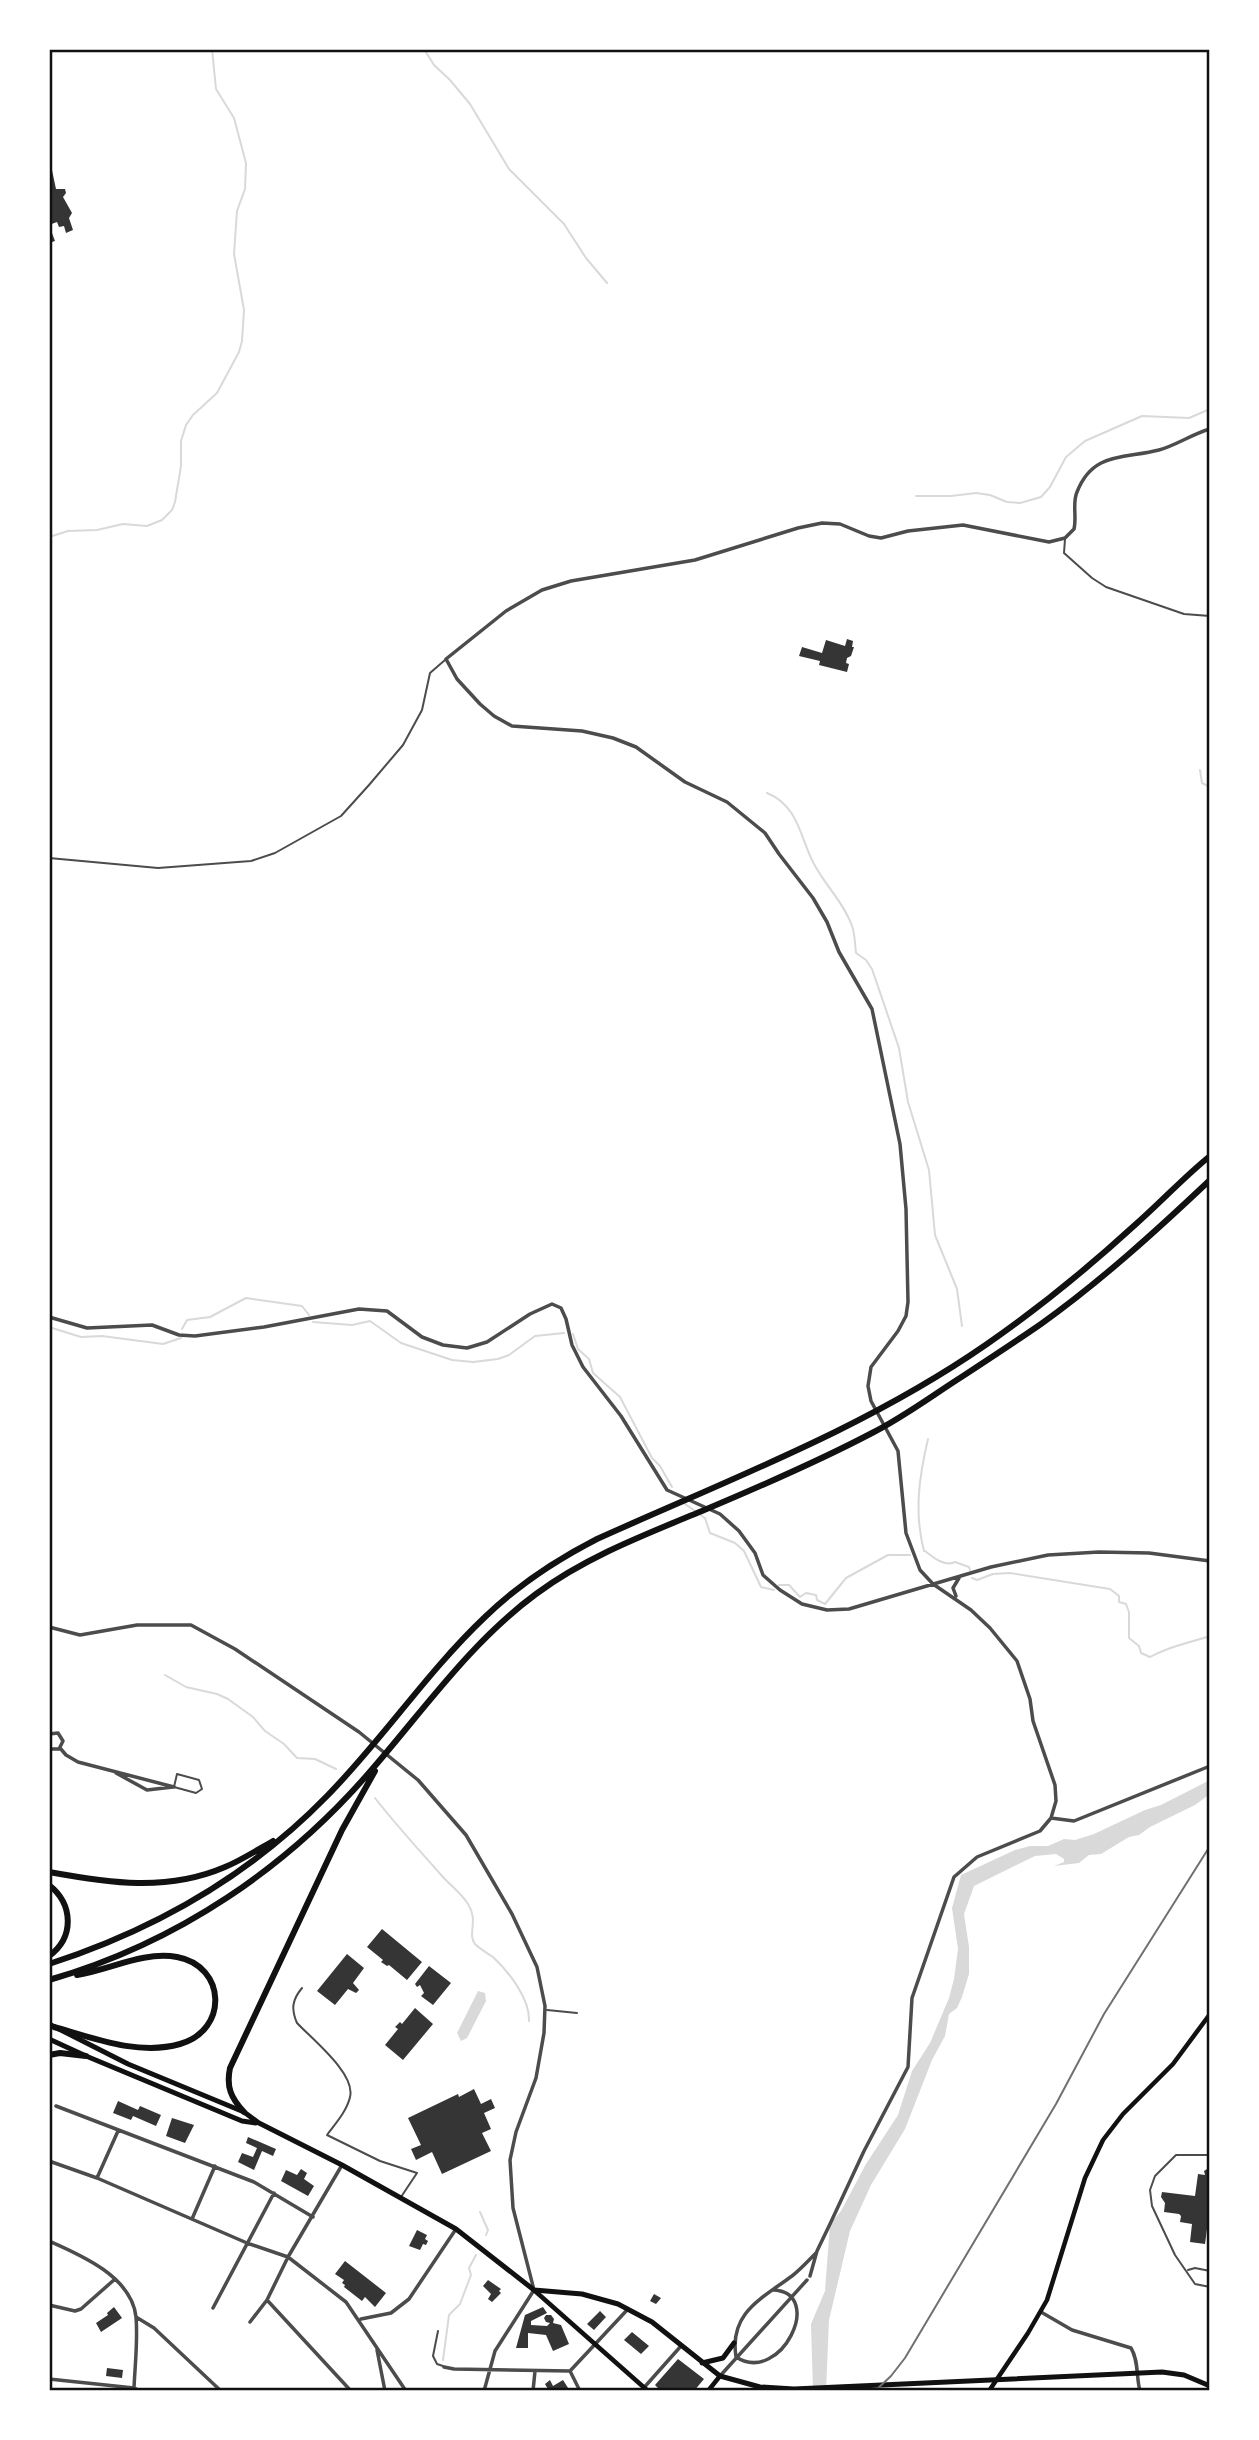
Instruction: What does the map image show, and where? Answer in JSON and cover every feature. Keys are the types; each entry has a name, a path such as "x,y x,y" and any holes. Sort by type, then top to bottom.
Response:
{"highway":[{"path":"49,1964 106,1944 171,1914 239,1872 287,1834 345,1777 449,1654 507,1598 573,1551 864,1419 895,1402 986,1344 1062,1287 1210,1156"},
{"path":"57,1978 110,1959 159,1937 230,1896 275,1863 317,1828 384,1756 475,1649 524,1603 581,1564 630,1540 731,1499 900,1418 1041,1324 1141,1244 1210,1180"},
{"path":"244,2112 230,2092 230,2068 342,1830 384,1756"},
{"path":"49,1872 120,1883 174,1881 224,1868 287,1834"},
{"path":"49,1885 62,1899 68,1917 62,1944 49,1956"},
{"path":"49,1980 89,1973 147,1957 177,1957 187,1959 205,1973 214,1989 215,2007 212,2018 201,2034 170,2047 147,2048 116,2044 51,2026"},
{"path":"49,2055 60,2053 86,2056"}],"main road":[{"path":"989,2391 1041,2312 1052,2289 1081,2191 1095,2154 1111,2128 1172,2064 1210,2014"},
{"path":"51,2026 128,2064 244,2112 259,2123 342,2165 456,2229 534,2290 644,2390"},
{"path":"49,2039 242,2121 259,2123"},
{"path":"534,2290 582,2294 628,2309 652,2322 720,2376 760,2387 804,2389 1137,2372 1184,2375 1210,2386"},
{"path":"702,2363 723,2358 734,2343"},
{"path":"708,2391 720,2376"}],"street":[{"path":"720,2376 809,2278 817,2251 864,2151 908,2067 912,1998 954,1877 977,1857 1040,1831 1051,1818 1056,1801 1055,1784 1033,1721 1030,1699 1017,1661 971,1610 933,1584 920,1570 906,1533 898,1451 871,1401 868,1387 871,1367 906,1316 906,1209 900,1144 872,1009 838,952 827,922 813,898 765,833 727,802 685,782 636,747 614,738 582,731 512,726 480,704 457,679 446,659 506,611 542,590 695,560 810,525 840,524 881,538 908,531 963,525 1049,542 1065,538 1074,529 1075,495 1093,468 1107,459 1158,450 1210,429"},
{"path":"49,1317 87,1328 152,1325 178,1335 195,1336 264,1327 359,1309 387,1311 422,1337 443,1345 467,1348 487,1342 530,1314 552,1304 561,1308 572,1345 583,1367 621,1416 667,1490 720,1514 739,1531 755,1553 763,1574 802,1605 827,1610 849,1609 991,1567 1048,1555 1149,1553 1210,1561"},
{"path":"957,1598 953,1588 959,1577"},
{"path":"49,1627 80,1635 137,1625 191,1625 234,1649 359,1731 402,1765 466,1835 492,1876 537,1967 545,2010 544,2041 536,2078 516,2132 510,2167 513,2208 534,2290 495,2351 484,2391"},
{"path":"49,1734 61,1736 63,1743 54,1751 49,1749"},
{"path":"60,1748 71,1759 174,1787"},
{"path":"1051,1818 1074,1821 1210,1766"},
{"path":"114,1772 147,1790 174,1787"},
{"path":"56,2106 254,2182 313,2217"},
{"path":"97,2178 118,2131"},
{"path":"49,2161 97,2178 247,2243 288,2257 346,2302 360,2319 376,2348 406,2391"},
{"path":"250,2322 267,2300 288,2257 342,2165"},
{"path":"192,2219 215,2166"},
{"path":"213,2308 274,2193"},
{"path":"360,2319 390,2313 409,2299 456,2229"},
{"path":"49,2241 89,2259 115,2279 128,2295 136,2317 134,2388"},
{"path":"773,2290 782,2291 790,2298 798,2312 790,2341 776,2354 758,2362 745,2363 736,2357 734,2343 741,2317 751,2306 798,2271 817,2251"},
{"path":"49,2305 75,2311 81,2309 115,2279"},
{"path":"267,2300 351,2391"},
{"path":"444,2367 570,2371 628,2309"},
{"path":"1041,2312 1072,2330 1131,2348 1136,2357 1140,2391"},
{"path":"136,2317 154,2328 221,2391"},
{"path":"644,2390 681,2346"},
{"path":"376,2348 385,2391"},
{"path":"533,2391 535,2371"},
{"path":"570,2371 580,2391"},
{"path":"49,2379 141,2391"}],"lane":[{"path":"1065,538 1064,553 1100,584 1184,614 1210,615"},
{"path":"49,858 158,868 251,861 275,853 341,816 362,793 403,746 422,710 430,673 446,659"},
{"path":"177,1774 195,1778 203,1787 196,1793 174,1787 177,1774"},
{"path":"302,1988 292,2003 297,2023 346,2075 351,2089 350,2099 327,2135 380,2161 416,2173 401,2198"},
{"path":"545,2010 577,2013"},
{"path":"1210,2155 1176,2155 1155,2176 1150,2190 1152,2206 1175,2255 1195,2284 1210,2287"},
{"path":"1187,2270 1195,2268 1210,2271"},
{"path":"438,2331 433,2356 437,2364 444,2367"}],"shaded area":[{"path":"1210,1780 1210,1794 1195,1805 1139,1835 1129,1837 1101,1854 1089,1855 1079,1863 1054,1866 1064,1862 1064,1859 1056,1854 1035,1856 974,1886 964,1914 969,1947 969,1974 962,1997 957,2008 949,2014 945,2036 932,2060 905,2129 871,2185 850,2231 829,2320 826,2391 813,2391 811,2324 825,2291 830,2224 841,2211 866,2164 898,2115 912,2071 930,2043 949,1998 958,1949 952,1908 961,1875 1015,1850 1030,1846 1048,1846 1064,1839 1075,1840 1094,1834"},
{"path":"478,1991 485,1993 486,2001 467,2038 461,2041 457,2033"}],"building":[{"path":"49,156 56,189 65,189 63,197 72,213 69,218 73,230 66,233 64,226 59,227 57,222 49,225"},
{"path":"49,225 55,241 49,243"},
{"path":"847,639 853,641 854,647 851,656 847,658 847,672 819,665 820,661 799,656 802,647 822,653 826,640 845,646"},
{"path":"382,1929 422,1962 407,1980 381,1962 383,1960 367,1947"},
{"path":"347,1954 364,1968 353,1983 359,1990 356,1993 348,1989 335,2005 317,1991"},
{"path":"429,1966 451,1983 433,2005 421,1996 424,1993 420,1985 417,1987 415,1984"},
{"path":"415,2008 433,2024 403,2060 385,2045 398,2029 395,2027 400,2022 402,2024"},
{"path":"474,2089 481,2104 491,2099 495,2108 484,2113 491,2129 482,2133 491,2151 442,2174 432,2152 416,2160 411,2149 421,2145 408,2118"},
{"path":"118,2101 138,2110 140,2106 161,2115 156,2126 133,2116 131,2120 113,2113"},
{"path":"172,2118 194,2125 185,2143 166,2136"},
{"path":"248,2137 276,2149 273,2156 262,2151 254,2170 238,2162 242,2153 253,2157 257,2148 246,2143"},
{"path":"1210,2167 1210,2206 1205,2244 1190,2242 1192,2224 1180,2222 1179,2214 1164,2212 1162,2192 1195,2196 1198,2174 1205,2175 1204,2171"},
{"path":"301,2169 307,2173 304,2179 314,2186 308,2196 281,2181 286,2170 297,2175"},
{"path":"417,2230 427,2235 425,2239 428,2241 420,2250 409,2246"},
{"path":"345,2261 386,2293 375,2307 365,2297 362,2301 344,2287 344,2280 335,2274"},
{"path":"488,2280 501,2289 501,2293 492,2302 488,2299 491,2294 483,2286"},
{"path":"654,2294 661,2298 656,2304 650,2301"},
{"path":"114,2307 122,2318 101,2332 96,2323"},
{"path":"543,2307 547,2313 531,2321 531,2325 547,2326 550,2323 544,2318 551,2315 553,2323 561,2325 569,2344 553,2351 546,2335 528,2333 528,2348 516,2348 525,2315"},
{"path":"600,2311 606,2317 594,2330 587,2324"},
{"path":"632,2332 649,2346 641,2354 624,2340"},
{"path":"678,2359 704,2379 694,2391 661,2391 655,2385"},
{"path":"107,2368 123,2370 122,2378 106,2376"},
{"path":"550,2380 553,2386 563,2380 570,2391 549,2391 545,2384"}],"waterway":[{"path":"49,537 68,531 97,530 123,524 147,526 162,520 172,510 175,502 181,466 181,441 186,425 217,393 239,352 244,310 234,254 237,211 245,189 246,163 234,118 216,89 212,49"},
{"path":"424,49 434,65 470,104 509,169 564,224 586,258 607,283"},
{"path":"916,496 976,493 1020,503 1041,497 1050,487 1066,457 1085,441 1142,416 1189,418 1210,409"},
{"path":"1200,770 1202,783 1210,787"},
{"path":"767,793 778,799 792,814 814,864 849,918 854,932 856,953 866,960 872,969 899,1048 908,1102 929,1170 935,1235 957,1289 962,1326"},
{"path":"182,1329 187,1320 210,1317 246,1298 302,1306 309,1315"},
{"path":"313,1322 352,1325 370,1321 401,1343 452,1360 473,1362 509,1355 535,1336 564,1333"},
{"path":"49,1327 81,1337 102,1336 163,1344 181,1338"},
{"path":"573,1334 578,1349 589,1359 593,1373 620,1397 652,1458 672,1487"},
{"path":"924,1551 919,1523 919,1495 928,1439"},
{"path":"685,1504 695,1511"},
{"path":"699,1514 705,1518 710,1533 735,1543 744,1551 761,1587 774,1590"},
{"path":"925,1551 940,1561 955,1562 969,1567 970,1570"},
{"path":"779,1585 789,1585 800,1597 806,1593 816,1595 817,1600 825,1604 846,1578 888,1555 910,1555"},
{"path":"972,1578 977,1580 993,1574 1010,1573 1110,1589 1119,1596 1119,1602 1126,1604 1129,1612 1129,1638 1139,1646 1141,1653 1150,1657 1172,1647 1210,1636"},
{"path":"165,1675 186,1687 228,1699 253,1717 297,1758 315,1759 336,1769"},
{"path":"375,1798 468,1904 473,1916 472,1936 475,1944 493,1957 512,1978 526,2004 529,2021"},
{"path":"480,2212 488,2230 486,2235"},
{"path":"443,2360 449,2315 460,2304 471,2275 469,2268 476,2255"}],"railway":[{"path":"875,2391 905,2358 1056,2104 1104,2014 1210,1846"}]}
